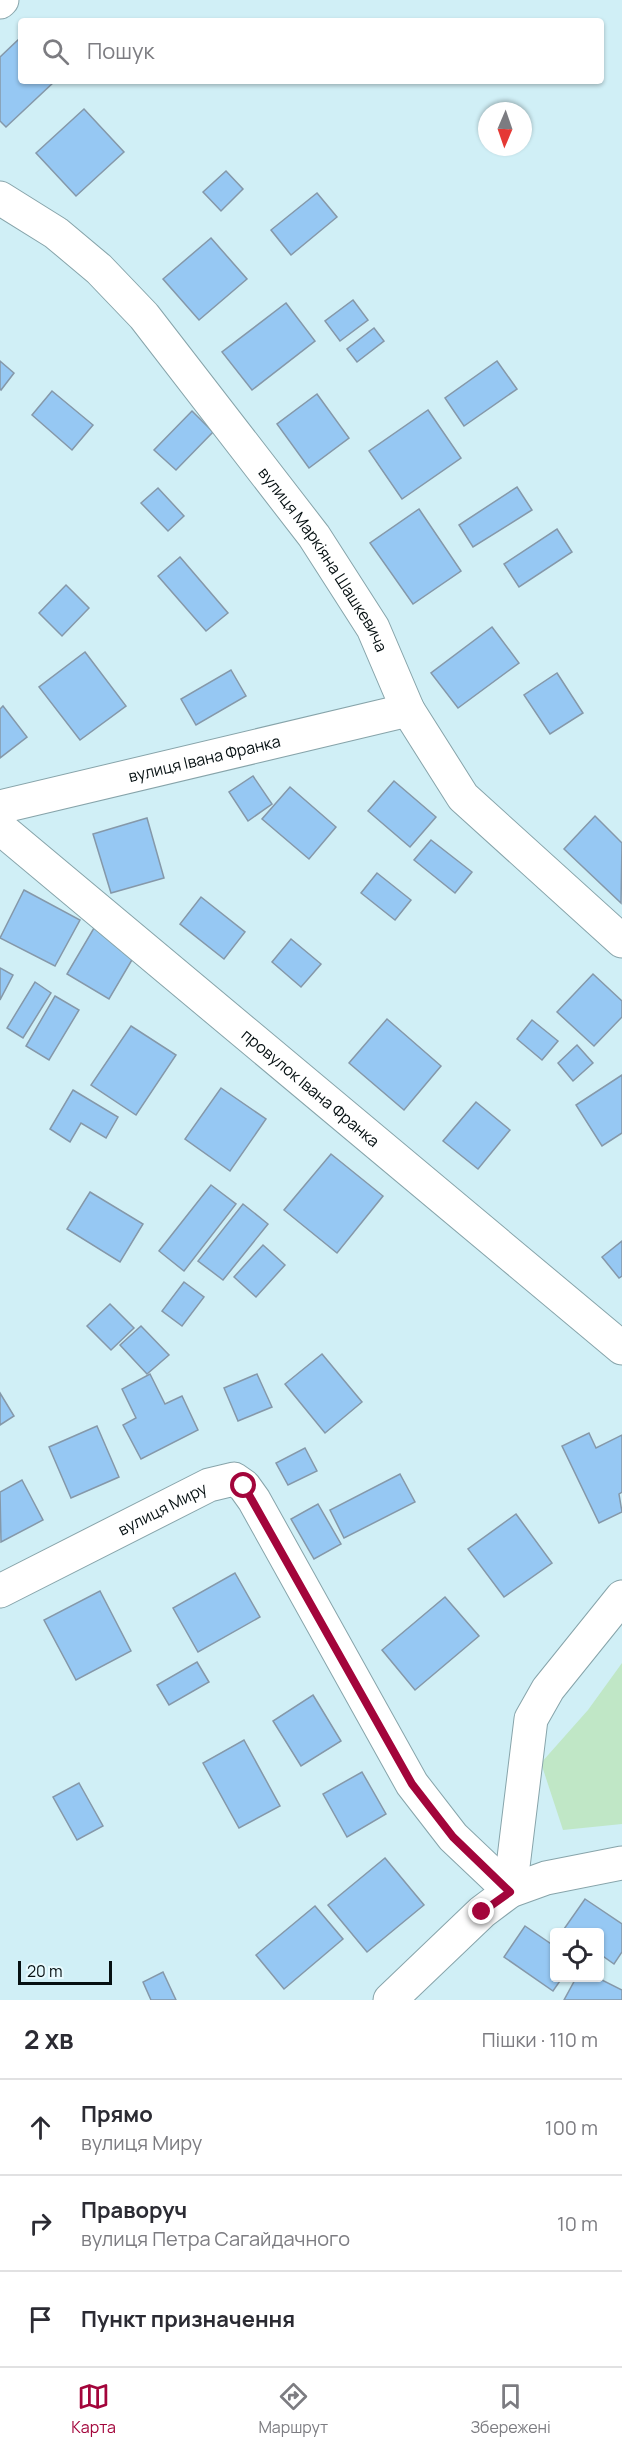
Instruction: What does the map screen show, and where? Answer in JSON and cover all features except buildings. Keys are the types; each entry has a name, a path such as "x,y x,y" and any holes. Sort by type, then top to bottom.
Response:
{"street":[{"name":"вулиця Маркіяна Шашкевича","path":"0,198 56,233 99,268 144,316 314,536 373,628 408,710 463,797 622,940"},
{"name":"вулиця Івана Франка","path":"0,807 408,710"},
{"name":"провулок Івана Франка","path":"0,828 622,1348"},
{"name":"вулиця Миру","path":"0,1591 209,1485 234,1479 244,1486 254,1500 412,1784 453,1837 510,1892"},
{"path":"510,1892 531,1719 548,1689 622,1597"},
{"path":"390,2000 482,1912 510,1892 546,1878 622,1863"}],"green space":[{"path":"622,1663 622,1824 563,1830 541,1763 588,1710"}],"route":[{"path":"244,1486 254,1500 412,1784 453,1837 510,1892 482,1912"}]}
